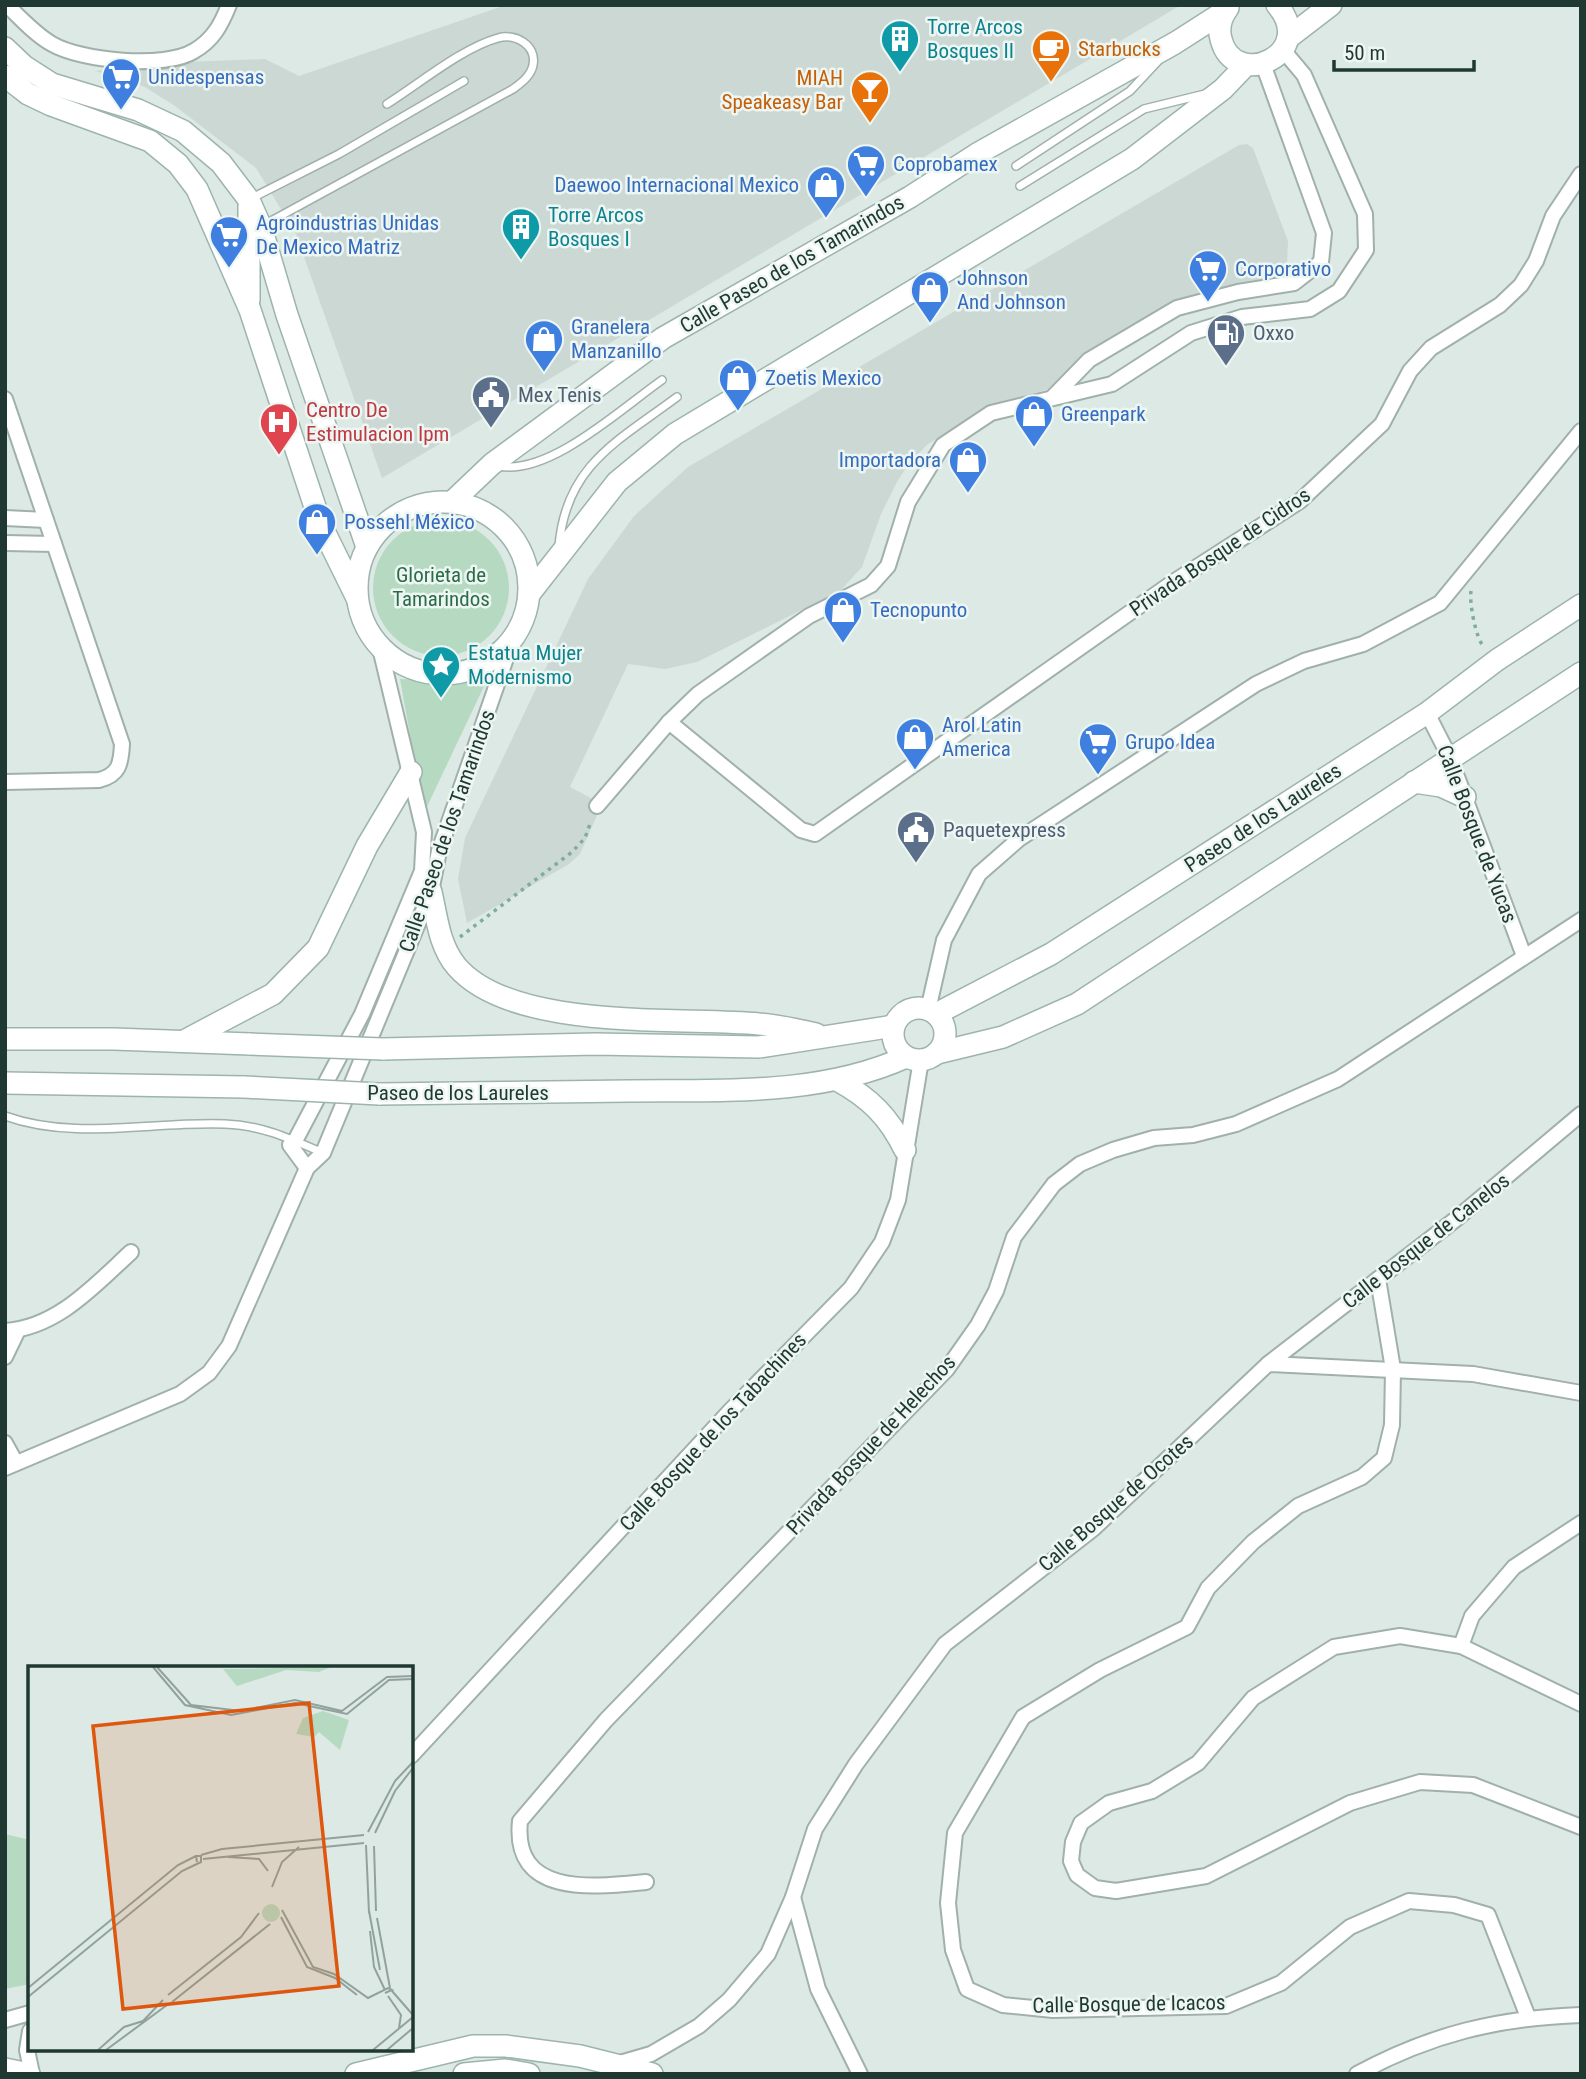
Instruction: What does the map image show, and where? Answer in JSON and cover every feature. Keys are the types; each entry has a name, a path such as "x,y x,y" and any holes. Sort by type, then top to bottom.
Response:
{"main road":[{"path":"1277,5 1289,25 1286,44"},
{"path":"530,593 617,482 675,434 1132,159 1254,64 1286,44 1331,5"},
{"path":"1228,8 1219,33 1222,44 1236,60 1254,64"},
{"name":"Calle Paseo de los Tamarindos","path":"452,502 492,464 663,338 910,197 977,153 1175,43 1228,8"},
{"path":"5,48 24,66 52,84 138,110 183,131 221,163 249,200 261,227 287,315 367,547"},
{"path":"5,76 28,94 51,105 150,141 178,164 197,189 210,214 252,318 321,525 357,598 365,625 380,648 411,668 448,675 483,665 512,641 524,619 530,593 527,567 517,543 500,523 477,509 452,502 427,504 403,512 383,527 367,547 358,571 357,598"},
{"path":"249,200 252,318 262,328 277,326 287,315"},
{"name":"Paseo de los Laureles","path":"932,1012 1051,954 1427,713 1497,660 1581,605"},
{"name":"Paseo de los Laureles","path":"5,1083 244,1087 379,1094 748,1090 837,1080 1003,1037 1077,1004 1581,673"},
{"path":"184,1041 273,993 318,948 367,846 411,772"},
{"path":"1414,782 1441,786 1465,797"},
{"path":"431,892 444,949 458,968 485,989 551,1012 761,1024 836,1037"},
{"path":"907,1010 932,1012 945,1029 942,1046 921,1057 895,1047 894,1026 907,1010"},
{"name":"Paseo de los Laureles","path":"5,1039 184,1041 383,1049 595,1044 759,1047 894,1026"},
{"path":"837,1080 871,1101 885,1115 905,1150"},
{"path":"356,2074 473,2046 506,2046 580,2056 652,2074"},
{"path":"5,2068 31,2074"},
{"path":"474,2073 529,2074"}],"street":[{"path":"7,5 51,44 82,56 111,61 155,60 192,53 218,30 229,5"},
{"path":"597,806 669,722 698,694 809,616 871,585 888,566 908,502 943,445 992,414 1112,384 1191,333 1242,317 1310,309 1339,291 1366,250 1365,214 1304,75 1286,44"},
{"path":"1052,398 1089,360 1177,308 1238,292 1294,283 1321,262 1324,233 1254,64"},
{"name":"Privada Bosque de Cidros","path":"669,722 801,830 815,834 1172,583 1300,501 1382,424 1410,371 1431,348 1500,305 1521,285 1536,261 1553,216 1581,174"},
{"path":"5,399 122,744 121,764 113,776 99,780 5,782"},
{"path":"932,1012 944,940 979,874 1020,839 1256,684 1304,662 1363,645 1440,603 1581,432"},
{"path":"5,518 46,520"},
{"path":"5,543 54,544"},
{"name":"Calle Paseo de los Tamarindos","path":"11,1465 180,1394 209,1373 229,1346 307,1168 323,1153 431,892 439,851 512,641"},
{"name":"Calle Paseo de los Tamarindos","path":"295,1141 362,1014 422,871 424,832 380,648"},
{"name":"Calle Bosque de Yucas","path":"1427,713 1450,758 1524,957"},
{"name":"Privada Bosque de Helechos","path":"646,1882 571,1887 548,1879 525,1858 518,1839 520,1821 606,1720 947,1369 978,1325 996,1291 1014,1237 1054,1184 1080,1164 1113,1150 1154,1138 1193,1135 1236,1124 1338,1079 1581,920"},
{"name":"Calle Bosque de los Tabachines","path":"413,1754 729,1412 851,1288 883,1242 898,1200 921,1057"},
{"name":"Calle Bosque de Canelos","path":"1269,1364 1466,1211 1581,1114"},
{"path":"295,1141 290,1144 307,1168"},
{"path":"5,1357 12,1331 48,1319 75,1304 131,1252"},
{"path":"1378,1279 1393,1369"},
{"path":"1269,1364 1474,1374 1581,1393"},
{"name":"Calle Bosque de Ocotes","path":"616,2064 651,2054 682,2037 729,2000 768,1954 793,1897 815,1829 856,1763 945,1644 1093,1529 1269,1364"},
{"name":"Calle Bosque de Icacos","path":"1393,1369 1392,1425 1384,1458 1362,1477 1297,1506 1253,1542 1208,1588 1187,1627 1100,1670 1023,1717 955,1833 948,1903 953,1950 967,1989 1003,2005 1053,2010 1226,2006 1281,1983 1350,1927 1409,1901 1454,1905 1488,1915 1528,2017"},
{"path":"5,1443 11,1465"},
{"path":"1461,1646 1472,1616 1514,1567 1581,1523"},
{"path":"1581,1704 1461,1646 1400,1636 1334,1647 1253,1698 1198,1763 1152,1791 1109,1803 1081,1823 1073,1842 1071,1861 1077,1875 1095,1888 1116,1891 1206,1876 1350,1803 1420,1782 1473,1785 1581,1827"},
{"path":"793,1897 818,1989 860,2074"},
{"path":"5,2020 28,2014"},
{"path":"1357,2074 1437,2038 1528,2017 1581,2015"},
{"path":"28,2044 31,2074"}],"lane":[{"path":"261,227 513,89 526,80 533,65 530,48 517,37 500,37 477,47 387,104"},
{"path":"1016,166 1130,91 1175,43"},
{"path":"249,200 339,154 464,80"},
{"path":"1020,186 1144,109 1223,89"},
{"path":"492,464 511,468 525,466 557,453 662,380"},
{"path":"558,557 561,520 583,472 677,397"},
{"path":"5,1116 47,1128 227,1124 270,1130 323,1153"}],"path":[{"path":"1476,558 1470,600 1478,640 1497,660"},
{"path":"444,949 572,852 585,838 597,806"}],"shaded area":[{"path":"506,5 1181,5 382,478 296,234 256,168 175,106 145,87 95,71 160,63 265,59 299,76"},
{"path":"1247,144 1253,148 1288,241 1287,266 1278,278 1271,283 1215,291 1097,362 1080,380 982,411 928,444 910,462 898,480 881,514 862,567 840,591 697,662 665,669 628,664 570,787 602,804 580,854 569,864 467,923 458,879 465,838 588,579 634,516 688,467 1239,145"}],"green space":[{"name":"Glorieta de Tamarindos","path":"441,520 467,525 489,540 504,562 509,588 504,614 489,636 467,651 441,656 415,651 393,636 378,614 373,588 378,562 393,540 415,525"},
{"path":"400,679 486,682 424,813"},
{"path":"5,1834 28,1840 28,1984 5,1989"}],"place":[{"name":"Torre Arcos Bosques II","path":"900,73"},
{"name":"Starbucks","path":"1051,83"},
{"name":"Unidespensas","path":"121,111"},
{"name":"MIAH Speakeasy Bar","path":"870,124"},
{"name":"Coprobamex","path":"866,198"},
{"name":"Daewoo Internacional Mexico","path":"826,219"},
{"name":"Torre Arcos Bosques I","path":"521,261"},
{"name":"Agroindustrias Unidas De Mexico Matriz","path":"229,269"},
{"name":"Corporativo","path":"1208,303"},
{"name":"Johnson And Johnson","path":"930,324"},
{"name":"Oxxo","path":"1226,367"},
{"name":"Granelera Manzanillo","path":"544,373"},
{"name":"Zoetis Mexico","path":"738,412"},
{"name":"Mex Tenis","path":"491,429"},
{"name":"Greenpark","path":"1034,448"},
{"name":"Centro De Estimulacion Ipm","path":"279,456"},
{"name":"Importadora","path":"968,494"},
{"name":"Possehl México","path":"317,556"},
{"name":"Tecnopunto","path":"843,644"},
{"name":"Estatua Mujer Modernismo","path":"441,699"},
{"name":"Arol Latin America","path":"915,771"},
{"name":"Grupo Idea","path":"1098,776"},
{"name":"Paquetexpress","path":"916,864"}]}
